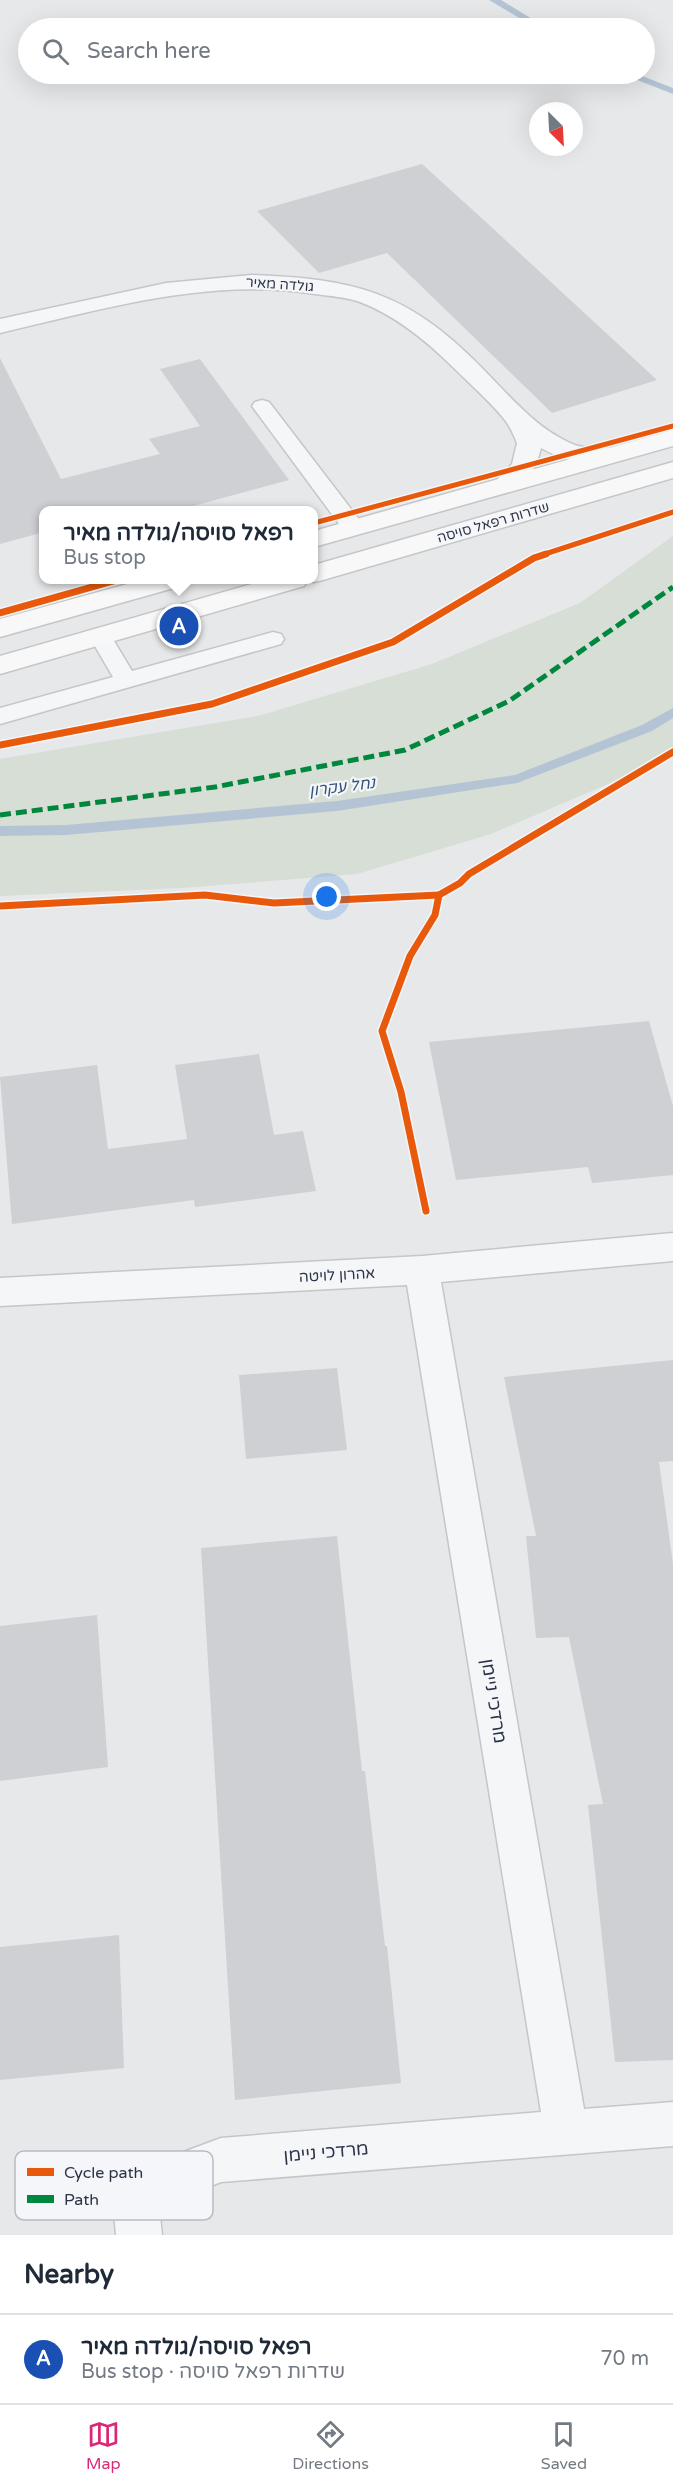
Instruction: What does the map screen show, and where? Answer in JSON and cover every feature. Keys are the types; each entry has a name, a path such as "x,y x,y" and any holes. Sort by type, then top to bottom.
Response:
{"street":[{"name":"גולדה מאיר","path":"0,326 184,286 249,280 314,285 370,297 416,322 459,359 518,419 556,446 579,456 610,455"},
{"name":"גולדה מאיר","path":"506,484 524,466 530,443 518,419"},
{"path":"318,538 673,438"},
{"name":"שדרות רפאל סויסה","path":"318,573 673,470"},
{"path":"0,628 154,584"},
{"path":"0,664 277,584"},
{"name":"אהרון לויטה","path":"0,1292 422,1270 673,1247"},
{"name":"מרדכי ניימן","path":"422,1270 566,2132"},
{"name":"מרדכי ניימן","path":"213,2163 221,2160 673,2124"},
{"name":"מרדכי ניימן","path":"138,2220 139,2235"}],"lane":[{"path":"262,406 353,527"},
{"path":"100,636 126,680"},
{"path":"0,716 273,639"}],"shaded area":[{"path":"673,536 673,755 669,758 491,834 357,874 183,888 0,896 0,759 258,716 432,664 580,603"}],"building":[{"path":"422,164 657,380 552,413 387,253 319,273 257,211"},
{"path":"0,358 61,479 160,454 149,439 200,426 160,369 200,359 289,480 193,506 39,506 39,533 0,544"},
{"path":"649,1021 673,1106 673,1175 592,1183 588,1167 456,1180 429,1042"},
{"path":"259,1054 274,1135 303,1131 316,1191 195,1207 194,1200 12,1224 0,1077 97,1065 108,1149 187,1139 175,1065"},
{"path":"673,1360 673,1461 659,1462 673,1564 673,2060 615,2062 588,1805 603,1804 569,1637 536,1638 526,1536 536,1536 504,1377"},
{"path":"337,1368 347,1450 246,1459 239,1375"},
{"path":"337,1536 362,1771 365,1771 385,1946 387,1946 401,2083 235,2100 201,1548"},
{"path":"97,1615 108,1767 0,1781 0,1626"},
{"path":"119,1935 124,2068 0,2080 0,1947"}],"waterway":[{"path":"494,0 525,18"},
{"path":"655,84 673,91"},
{"name":"נחל עקרון","path":"0,831 66,830 337,806 517,779 647,728 673,712"}],"marked path":[{"path":"0,815 215,787 405,750 509,701 673,587"}],"cycle path":[{"path":"318,522 673,426"},
{"path":"0,745 212,704 393,642 534,558 673,512"},
{"path":"0,613 103,584"},
{"path":"439,895 460,883 469,874 673,752"},
{"path":"0,906 205,895 274,903 439,895 435,915 410,956 382,1031 401,1092 426,1211"}],"place":[{"name":"רפאל סויסה/גולדה מאיר","path":"179,626"}]}
